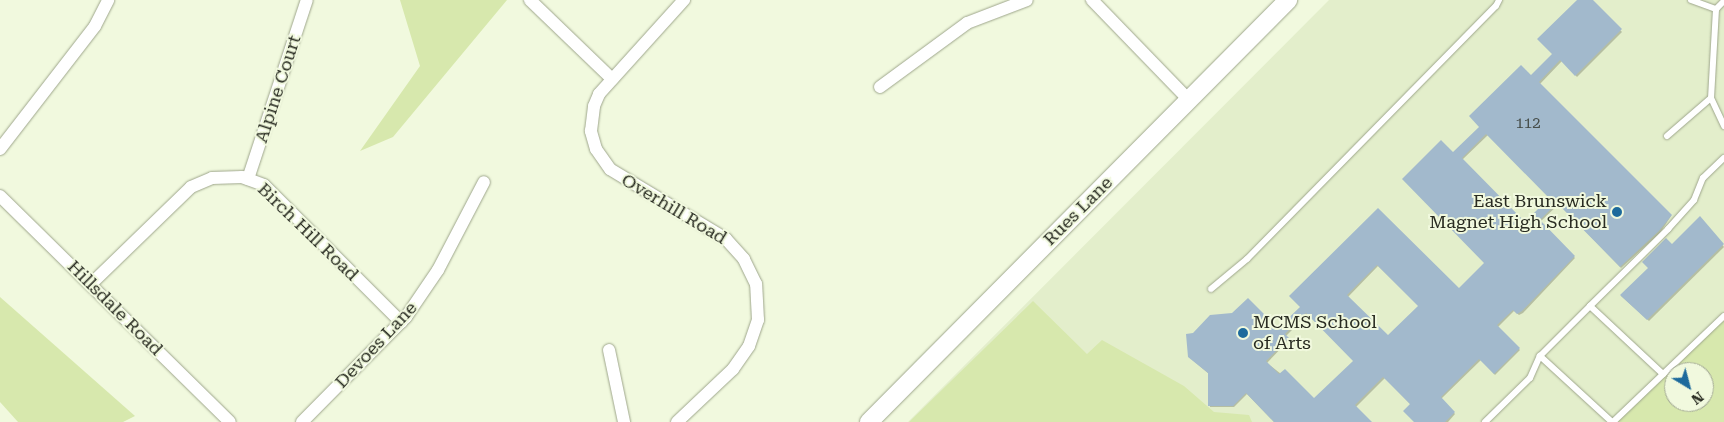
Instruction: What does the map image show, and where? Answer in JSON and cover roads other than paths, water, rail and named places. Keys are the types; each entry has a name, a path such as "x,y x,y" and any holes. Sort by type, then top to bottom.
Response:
{"main road":[{"name":"Rues Lane","path":"871,421 1288,0"}],"street":[{"path":"0,149 95,26 108,0"},
{"name":"Alpine Court","path":"248,179 307,0"},
{"path":"530,0 612,79"},
{"name":"Overhill Road","path":"678,422 733,368 749,346 758,320 756,284 744,259 726,239 620,177 602,160 592,137 591,118 599,94 684,0"},
{"path":"880,87 967,23 1026,0"},
{"path":"1092,0 1188,99"},
{"name":"Birch Hill Road","path":"91,284 191,187 212,178 248,179 264,185 401,322"},
{"name":"Devoes Lane","path":"302,422 401,322 438,270 484,182"},
{"name":"Hillsdale Road","path":"0,196 230,422"},
{"path":"609,350 624,422"}],"lane":[{"path":"1211,289 1254,252 1496,6 1499,0"},
{"path":"1691,0 1716,9"},
{"path":"1724,1 1716,9 1711,98 1724,126"},
{"path":"1667,136 1711,98"},
{"path":"1485,422 1530,378 1540,356 1668,229 1694,200 1703,178 1724,158"},
{"path":"1590,306 1663,374"},
{"path":"1540,356 1613,422 1724,316"}],"place":[{"name":"East Brunswick Magnet High School","path":"1617,212"},
{"name":"MCMS School of Arts","path":"1243,333"}]}
